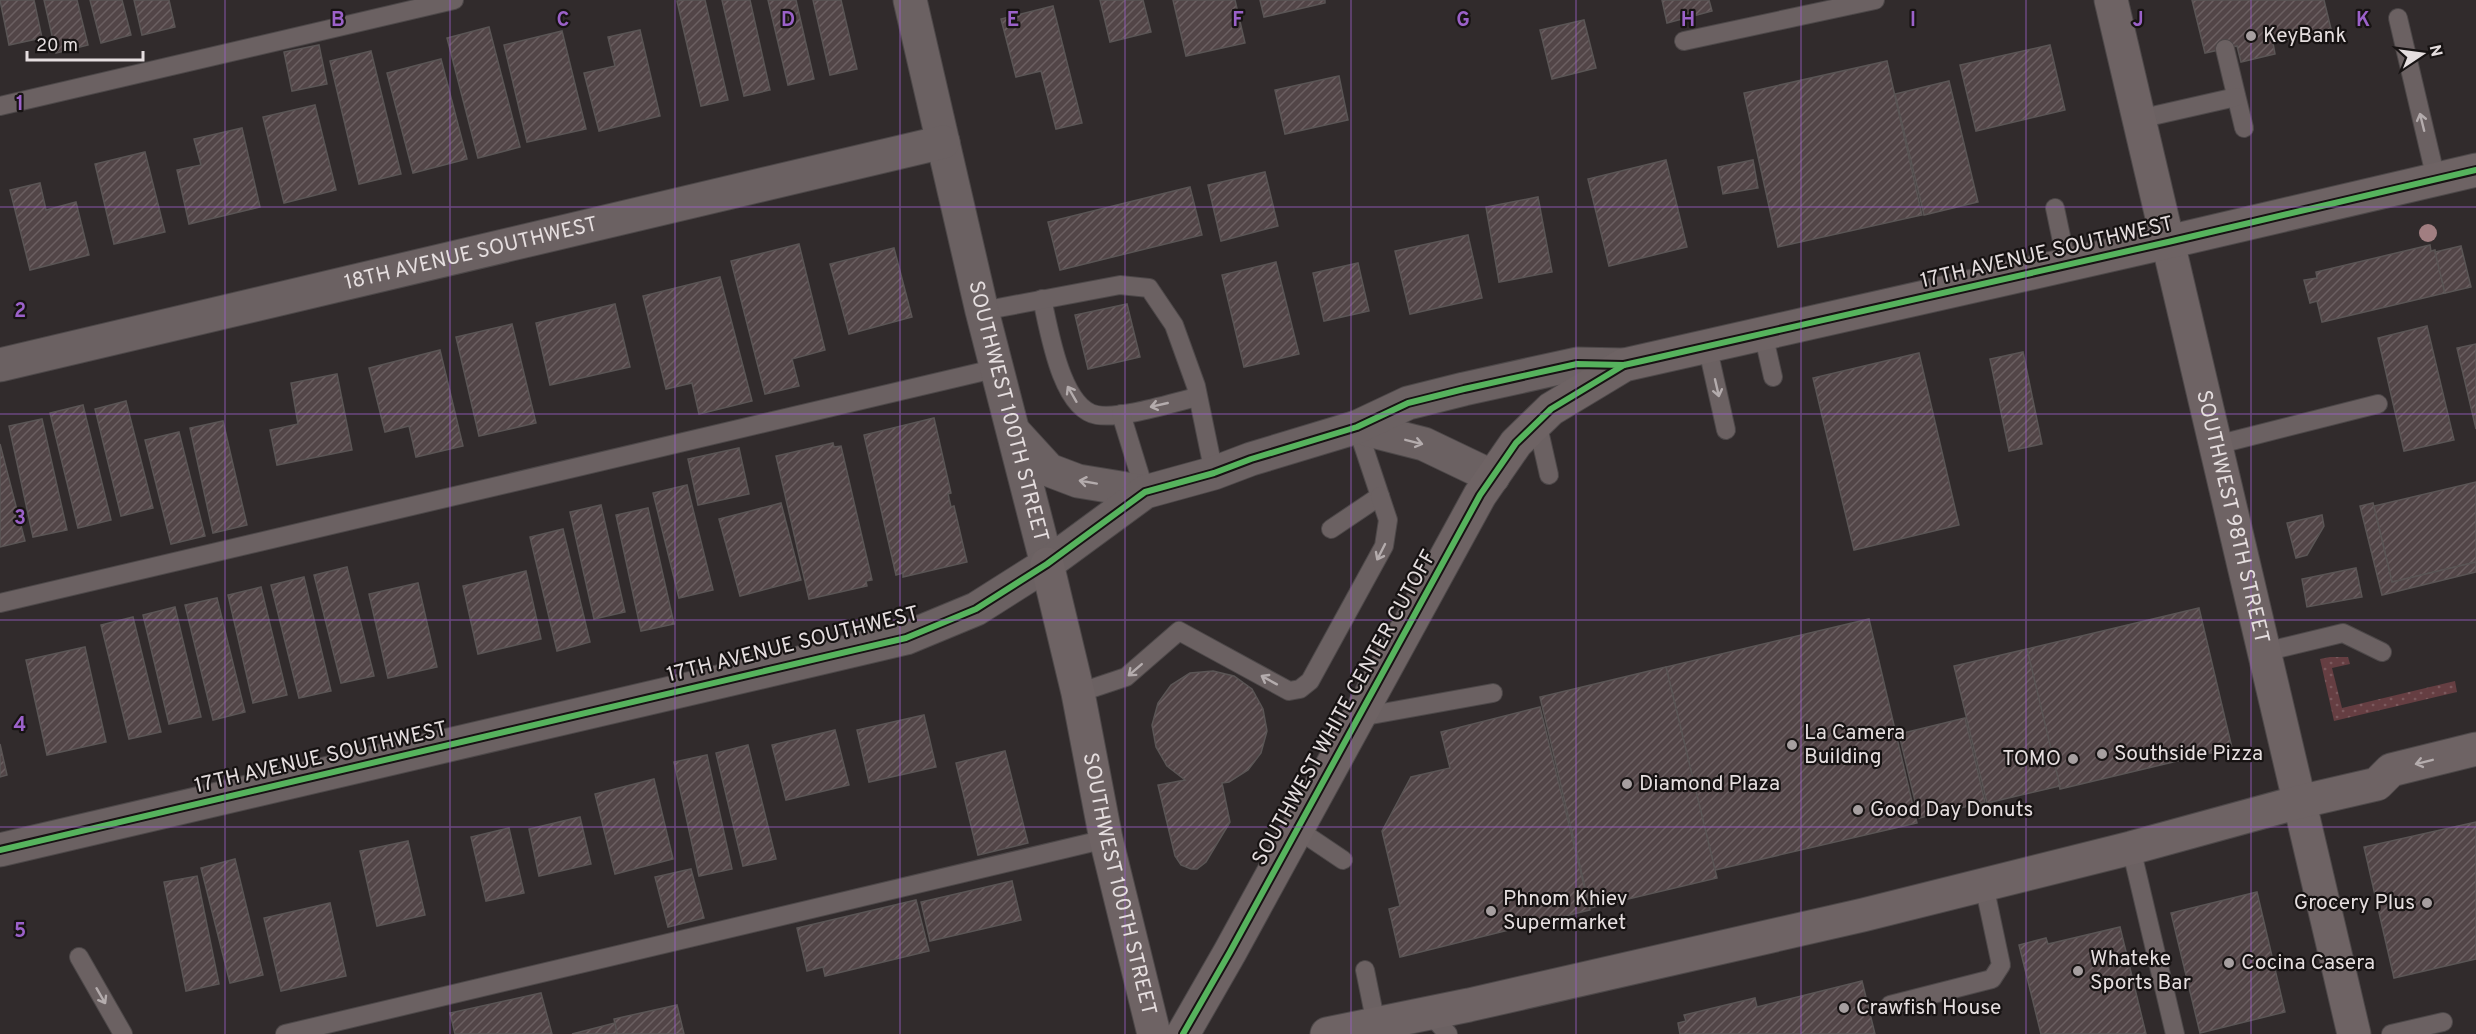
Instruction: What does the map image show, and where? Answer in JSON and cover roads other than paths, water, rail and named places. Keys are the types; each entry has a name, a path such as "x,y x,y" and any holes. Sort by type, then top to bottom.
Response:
{"street":[{"name":"SOUTHWEST 100TH STREET","path":"910,0 982,311 1015,433 1078,693 1106,839 1154,1034"},
{"name":"SOUTHWEST 98TH STREET","path":"2111,0 2354,1034"},
{"name":"18TH AVENUE SOUTHWEST","path":"0,365 943,142"},
{"name":"17TH AVENUE SOUTHWEST","path":"0,850 906,638 976,609 1047,564 1145,492 1214,473 1251,459 1357,427 1408,403 1577,364 1624,365 2168,243 2476,170"},
{"name":"17TH AVENUE SOUTHWEST","path":"1544,415 1624,365"},
{"name":"SOUTHWEST WHITE CENTER CUTOFF","path":"1183,1034 1360,717 1480,495 1516,443 1544,415"},
{"path":"1357,427 1424,444 1493,477"},
{"name":"17TH AVENUE SOUTHWEST","path":"1015,433 1049,470 1078,481 1145,492"},
{"path":"1329,1034 1376,1024 1439,1024 2377,784 2391,770 2476,749"},
{"path":"2377,784 2396,791 2476,772"}],"lane":[{"path":"0,106 454,0"},
{"path":"1684,41 1875,0"},
{"path":"2398,18 2436,179"},
{"path":"2225,49 2244,128"},
{"path":"2139,119 2236,97"},
{"path":"2055,208 2067,265"},
{"path":"982,311 1120,285 1149,288 1174,325 1197,397 1214,473"},
{"path":"1042,299 1064,381 1077,404 1096,415 1121,414 1197,397"},
{"path":"1763,333 1773,377"},
{"path":"1707,345 1726,430"},
{"path":"0,603 998,368"},
{"path":"2216,445 2378,404"},
{"path":"1121,414 1145,492"},
{"path":"1544,415 1549,475"},
{"path":"1078,693 1126,677 1179,631 1289,691 1300,689 1310,681 1384,546 1388,533 1388,520 1357,427"},
{"path":"1330,529 1380,496"},
{"path":"2264,652 2343,633 2382,652"},
{"path":"1360,717 1493,693"},
{"path":"1297,829 1342,860"},
{"path":"285,1034 1106,839"},
{"path":"2131,848 2175,1034"},
{"path":"1890,1005 1992,979 2001,965 1983,885"},
{"path":"79,957 123,1034"},
{"path":"1365,970 1376,1024"},
{"path":"2391,1034 2444,1022"}],"place":[{"name":"KeyBank","path":"2251,36"},
{"name":"La Camera Building","path":"1792,745"},
{"name":"Southside Pizza","path":"2102,754"},
{"name":"TOMO","path":"2073,759"},
{"name":"Diamond Plaza","path":"1627,784"},
{"name":"Good Day Donuts","path":"1858,810"},
{"name":"Grocery Plus","path":"2427,903"},
{"name":"Phnom Khiev Supermarket","path":"1491,911"},
{"name":"Cocina Casera","path":"2229,963"},
{"name":"Whateke Sports Bar","path":"2078,971"},
{"name":"Crawfish House","path":"1844,1008"}]}
